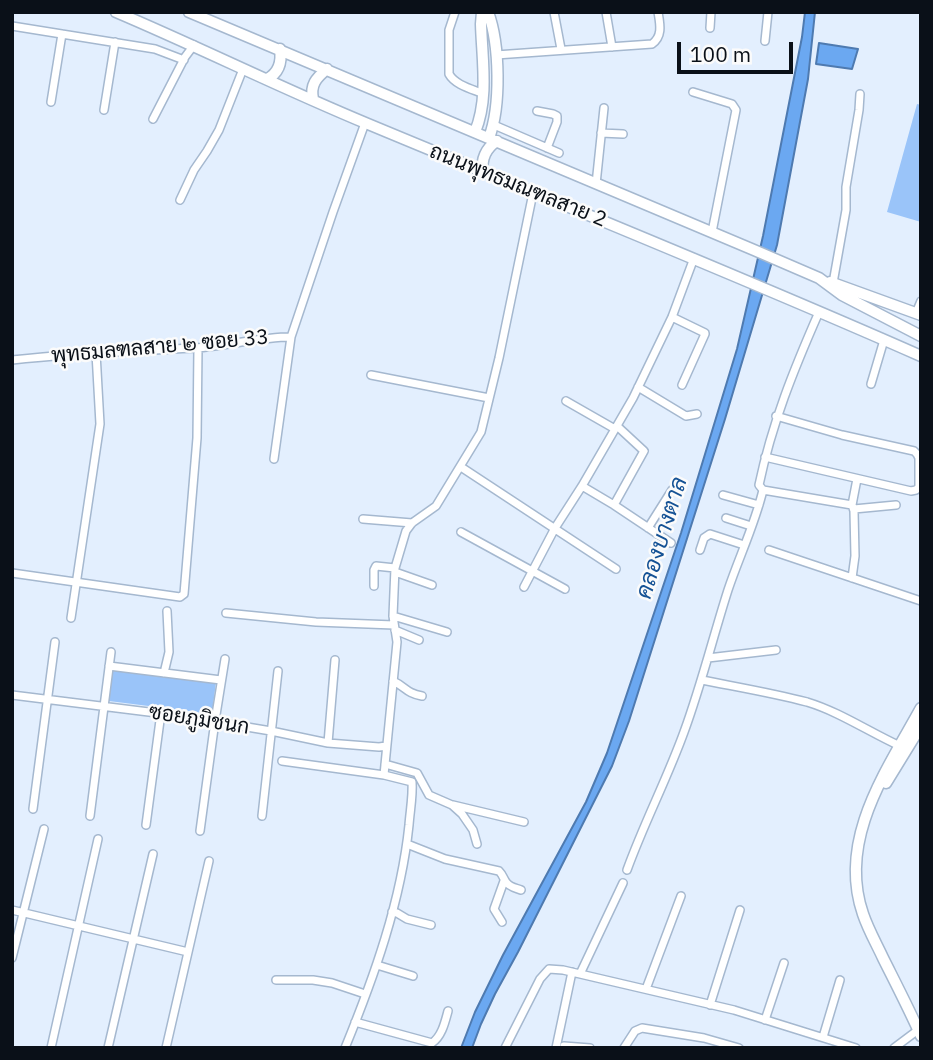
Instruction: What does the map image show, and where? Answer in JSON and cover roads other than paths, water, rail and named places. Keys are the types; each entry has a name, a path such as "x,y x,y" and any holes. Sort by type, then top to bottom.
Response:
{"main road":[{"name":"ถนนพุทธมณฑลสาย 2","path":"116,12 365,123 695,258 920,356"},
{"name":"ถนนพุทธมณฑลสาย 2","path":"189,12 819,278 842,295 921,336"},
{"path":"475,132 480,120 484,93 482,13"},
{"path":"482,13 493,24 498,98 493,139 482,164 483,172"},
{"path":"267,79 279,68 280,49"},
{"path":"482,55 496,55"},
{"path":"313,99 314,83 327,69"},
{"path":"819,278 918,314"},
{"path":"919,1033 867,924 859,899 856,875 858,844 873,796 921,708"},
{"path":"873,796 895,769 921,726"}],"street":[{"path":"455,12 449,30 449,74 451,79 484,93"},
{"path":"554,12 561,49"},
{"path":"606,12 612,47"},
{"path":"496,55 654,42 660,29 658,12"},
{"path":"710,12 710,28"},
{"path":"765,41 768,12"},
{"path":"12,26 161,50 184,60"},
{"path":"51,102 62,34"},
{"path":"104,110 116,42"},
{"path":"153,119 194,46"},
{"path":"180,200 194,170 219,130 243,69"},
{"path":"694,92 732,104 736,110 712,232"},
{"path":"833,283 846,209 846,187 860,94"},
{"path":"596,184 604,108"},
{"path":"537,111 557,116 547,148"},
{"name":"พุทธมลฑลสาย ๒ ซอย 33","path":"12,360 64,354 198,348 291,337 365,123"},
{"path":"494,125 559,153"},
{"path":"601,133 623,134"},
{"path":"384,775 397,642 393,616 395,570 403,537 412,523 436,506 481,432 533,193"},
{"path":"524,587 555,528 638,387 673,317 695,258"},
{"path":"918,314 921,301"},
{"path":"819,312 776,416 759,485 763,490 853,507 896,505"},
{"path":"673,317 705,332 682,384"},
{"path":"274,459 291,337"},
{"path":"871,384 884,340"},
{"path":"12,573 180,597 184,594 197,438 198,348"},
{"path":"71,618 100,424 96,353"},
{"path":"371,375 489,398"},
{"path":"638,387 686,416 697,414"},
{"path":"566,401 616,427 642,448 644,453 614,505"},
{"path":"765,457 900,489 916,490 919,487 917,454 776,416"},
{"path":"461,467 616,569"},
{"path":"852,578 855,556 853,507 857,479"},
{"path":"582,486 671,543"},
{"path":"648,528 672,490"},
{"path":"627,870 640,833 676,755 763,490"},
{"path":"723,495 759,505"},
{"path":"726,518 751,526"},
{"path":"363,519 412,523"},
{"path":"461,531 565,589"},
{"path":"700,550 704,538 710,534 744,545"},
{"path":"769,550 921,601"},
{"path":"374,586 376,566 395,570 432,585"},
{"path":"164,673 169,652 167,611"},
{"path":"226,613 394,628 419,640"},
{"path":"393,616 447,632"},
{"path":"33,809 55,642"},
{"path":"708,658 776,650"},
{"path":"90,816 111,652"},
{"path":"200,831 225,659"},
{"path":"328,743 335,660"},
{"path":"109,666 221,680"},
{"path":"262,816 278,671"},
{"path":"702,680 808,702 839,714 900,746"},
{"path":"393,681 411,694 422,696"},
{"name":"ซอยภูมิชนก","path":"12,695 215,721 328,743 386,746"},
{"path":"146,825 161,713"},
{"path":"282,761 384,775 412,782 407,844 392,912 377,965 345,1048"},
{"path":"385,764 417,773 429,795 452,805 524,822"},
{"path":"452,805 469,823 477,844"},
{"path":"12,958 44,829"},
{"path":"51,1048 99,839"},
{"path":"407,844 445,859 499,871 509,886 521,890"},
{"path":"108,1048 153,854"},
{"path":"166,1048 209,860"},
{"path":"502,922 494,909 505,881"},
{"path":"580,974 623,883"},
{"path":"646,989 681,896"},
{"path":"12,910 188,952"},
{"path":"709,1005 740,910"},
{"path":"392,912 431,925"},
{"path":"765,1020 784,963"},
{"path":"377,965 413,976"},
{"path":"505,1048 544,973 549,970 563,970 709,1005 856,1048"},
{"path":"556,1048 572,972"},
{"path":"276,980 313,980 365,994"},
{"path":"823,1038 840,980"},
{"path":"355,1022 432,1043 440,1034 449,1011"},
{"path":"624,1048 635,1031 642,1028 704,1038 739,1048"},
{"path":"894,1048 919,1033"},
{"path":"699,1048 704,1038"},
{"path":"564,1046 590,1048"}],"water label":[{"name":"คลองบางตาล","path":"662,538"}]}
